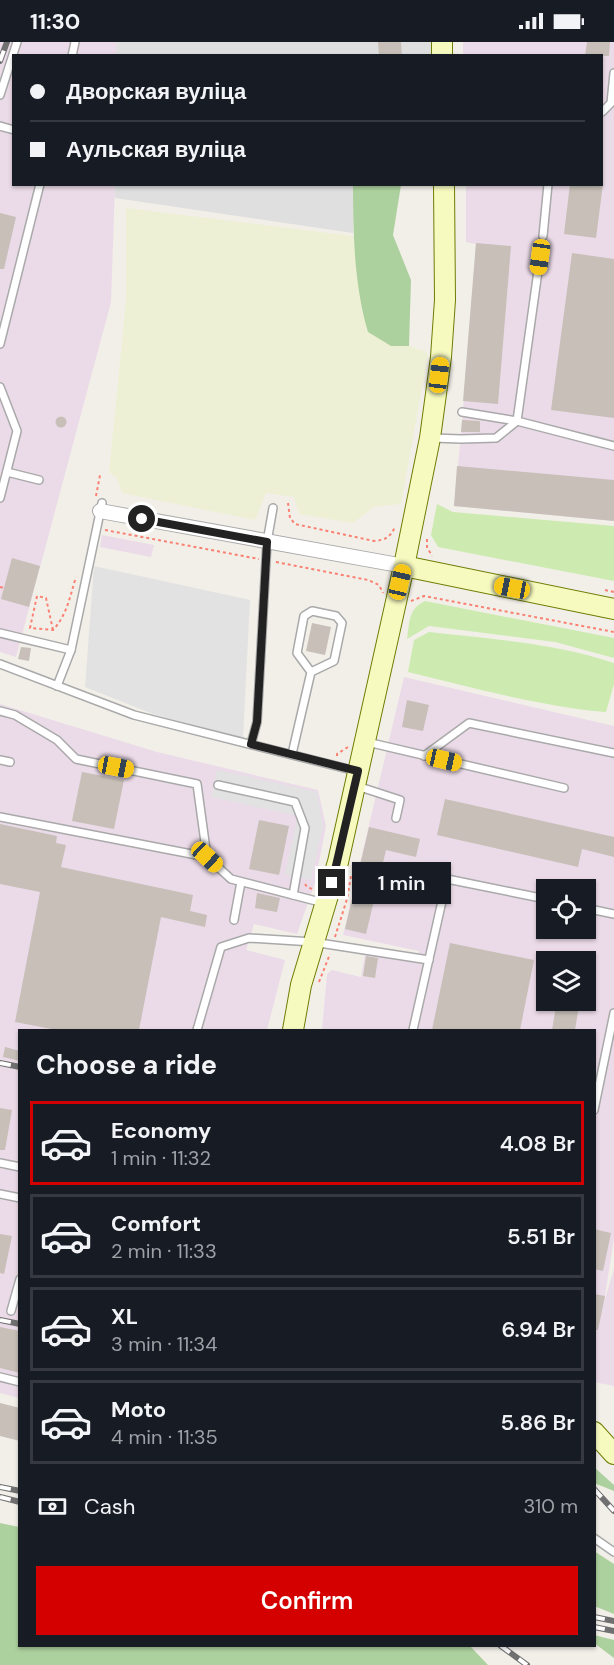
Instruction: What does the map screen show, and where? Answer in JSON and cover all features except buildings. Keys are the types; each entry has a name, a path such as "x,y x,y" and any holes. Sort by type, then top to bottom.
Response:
{"street":[{"path":"293,1029 301,985 327,904 404,566 430,438 441,357 445,300 444,186"},
{"path":"101,507 267,542 404,566 614,609"},
{"path":"596,1434 614,1454"}],"lane":[{"path":"603,111 611,103 614,73"},
{"path":"0,95 10,74"},
{"path":"0,344 40,186"},
{"path":"543,236 548,186"},
{"path":"430,438 496,438 517,421 540,257"},
{"path":"0,387 17,431 0,498"},
{"path":"462,412 517,421 614,446"},
{"path":"6,472 39,480"},
{"path":"57,686 71,650 101,507"},
{"path":"251,744 257,722 267,542 273,508"},
{"path":"292,754 311,672 297,653 304,616 312,611 336,616 342,623 334,661 311,672"},
{"path":"0,633 71,650"},
{"path":"0,664 134,715 292,754 356,778 400,800 396,818"},
{"path":"0,711 15,715 57,740 76,759 196,784 207,857"},
{"path":"424,756 470,723 614,753"},
{"path":"364,742 564,788"},
{"path":"0,760 10,762"},
{"path":"218,785 295,802 305,828 293,895"},
{"path":"0,817 207,857 231,879 327,904"},
{"path":"413,1029 447,879 536,898"},
{"path":"234,920 241,882"},
{"path":"596,910 614,914"},
{"path":"197,1029 221,947 249,938 313,942 429,960"},
{"path":"596,1100 614,1013"},
{"path":"0,1163 18,1167"},
{"path":"0,1194 18,1198"},
{"path":"11,1311 18,1286"},
{"path":"0,1377 18,1382"},
{"path":"596,1539 614,1552"}],"path":[{"path":"96,496 100,475"},
{"path":"288,503 290,518 296,524 374,541 384,540 391,535 395,527"},
{"path":"97,529 368,580 379,585 384,595"},
{"path":"37,596 30,628 53,630 61,622 66,610 78,569"},
{"path":"32,595 46,598 53,630"},
{"path":"424,596 614,632"}],"shaded area":[{"path":"0,42 116,42 116,54 12,54 12,186 115,186 111,302 16,657 0,652"},
{"path":"116,42 431,42 432,54 116,54"},
{"path":"463,42 614,42 614,521 454,506 476,244 466,242 466,186 603,186 603,54 463,54"},
{"path":"115,186 353,186 353,233 115,198"},
{"path":"102,535 154,545 151,557 100,547"},
{"path":"94,566 250,600 243,738 153,714 85,687"},
{"path":"404,677 614,726 614,1238 604,1302 614,1269 614,1386 596,1382 596,1029 322,1029 327,974 332,970 361,977 365,954 417,962 419,951 343,935"},
{"path":"0,704 157,752 318,790 326,826 315,883 297,934 254,924 246,950 285,960 267,1029 18,1029 18,1398 0,1393"},
{"path":"217,770 317,792 323,826 311,880 285,874 298,816 211,797"}],"green space":[{"path":"353,186 401,186 393,235 411,280 409,346 391,346 368,332 357,277"},
{"path":"126,208 353,236 363,314 391,346 409,346 428,354 401,504 374,507 353,523 299,514 294,497 266,493 255,520 122,493 117,478 109,472 126,300"},
{"path":"437,504 453,512 614,526 614,581 438,547 431,535"},
{"path":"425,601 614,638 614,658 555,642 429,626 407,639 413,612 419,604"},
{"path":"429,632 545,646 614,663 614,684 606,712 531,701 408,672 414,640"},
{"path":"596,1469 614,1485 614,1491 596,1484"},
{"path":"0,1523 18,1527 18,1647 471,1647 488,1665 0,1665"},
{"path":"596,1552 614,1564 614,1614 596,1607"},
{"path":"596,1636 614,1640 614,1658 596,1644"}],"railway":[{"path":"0,61 7,42"},
{"path":"0,1063 18,1067"},
{"path":"0,1320 18,1324"},
{"path":"0,1487 18,1491"},
{"path":"596,1491 614,1511"},
{"path":"0,1497 18,1502"},
{"path":"596,1617 614,1621"},
{"path":"596,1627 614,1631"},
{"path":"502,1647 527,1665"}],"route":[{"path":"142,519 267,542 257,722 251,744 358,771 332,883"}]}
